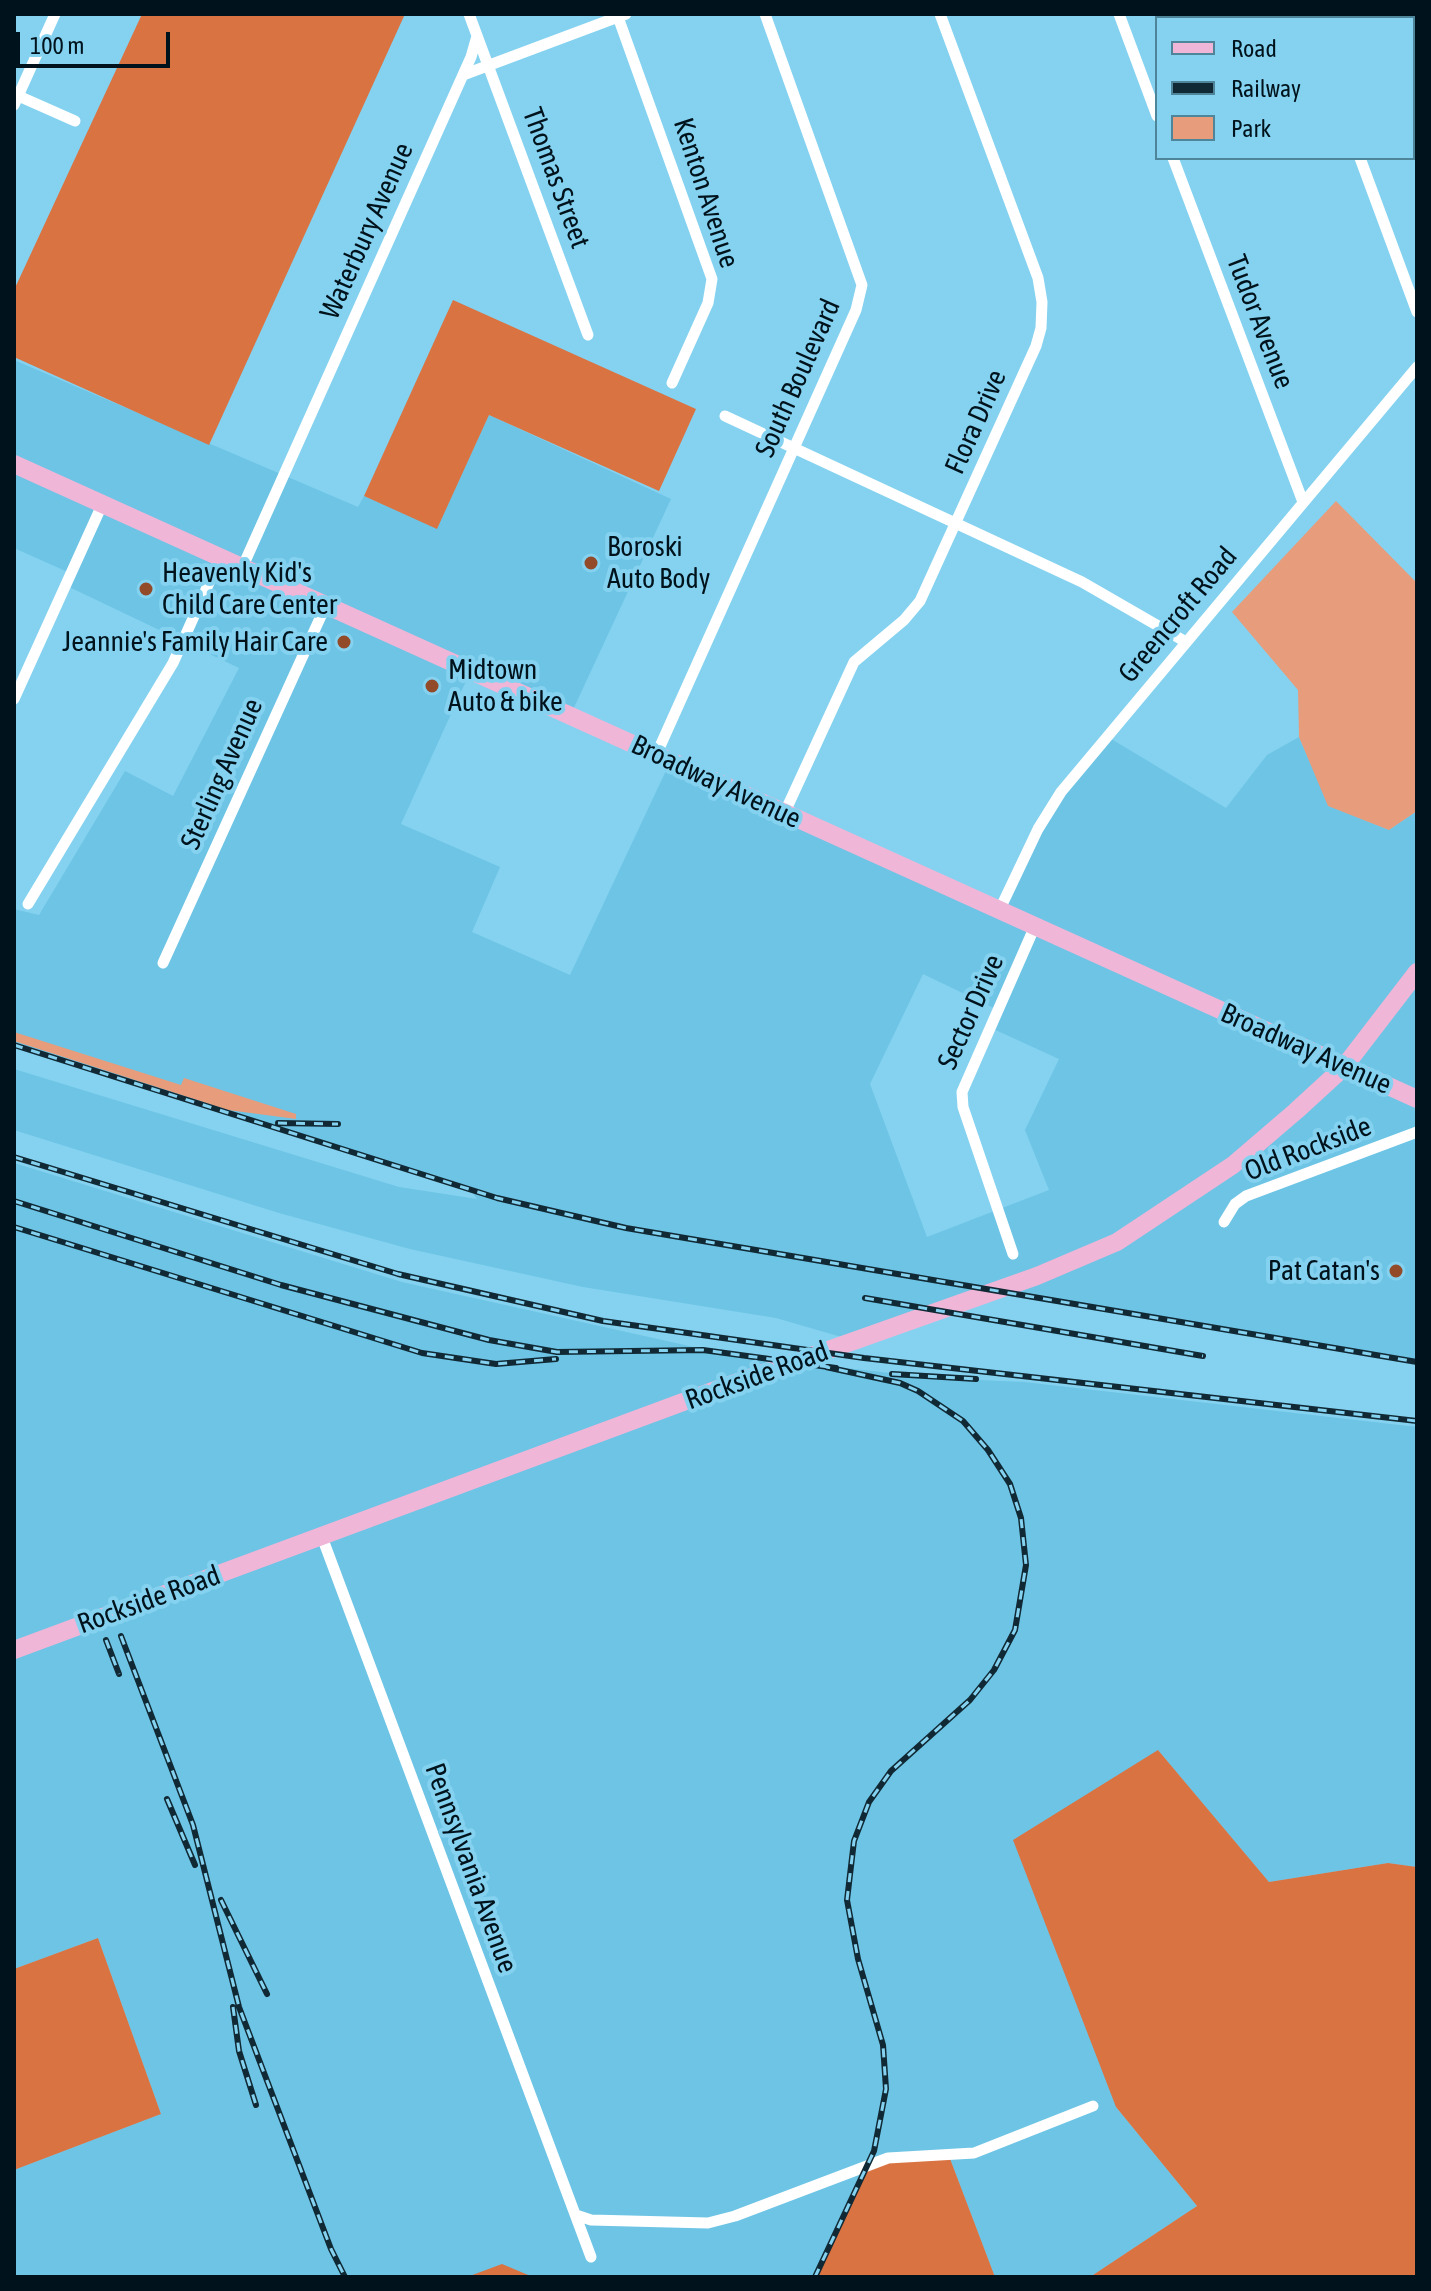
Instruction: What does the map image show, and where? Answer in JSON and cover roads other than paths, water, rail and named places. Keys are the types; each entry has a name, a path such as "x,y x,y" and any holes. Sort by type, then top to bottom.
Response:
{"main road":[{"name":"Broadway Avenue","path":"14,464 1417,1099"},
{"name":"Rockside Road","path":"14,1650 710,1392 1037,1276 1117,1242 1233,1165 1344,1067 1417,972"}],"street":[{"path":"55,14 15,98 75,121"},
{"name":"Thomas Street","path":"469,14 588,335"},
{"name":"South Boulevard","path":"657,753 856,310 862,285 765,14"},
{"name":"Flora Drive","path":"784,814 854,662 913,612 1036,346 1042,302 1038,278 940,14"},
{"path":"1119,14 1155,111"},
{"path":"463,75 622,16"},
{"name":"Kenton Avenue","path":"622,16 712,279 708,303 672,383"},
{"path":"463,75 477,36"},
{"name":"Waterbury Avenue","path":"243,566 463,75"},
{"name":"Tudor Avenue","path":"1174,160 1303,502"},
{"path":"1361,160 1417,312"},
{"name":"Greencroft Road","path":"1000,909 1038,829 1061,792 1417,367"},
{"path":"725,416 1082,582 1186,642"},
{"path":"14,699 102,505"},
{"path":"28,904 173,663 221,556"},
{"name":"Sterling Avenue","path":"163,963 326,605"},
{"name":"Sector Drive","path":"1013,1254 963,1107 962,1092 1035,926"},
{"name":"Old Rockside","path":"1224,1222 1235,1204 1246,1196 1417,1132"},
{"name":"Pennsylvania Avenue","path":"322,1537 591,2257"},
{"path":"576,2215 591,2220 708,2223 747,2212 888,2158 974,2153 1093,2106"}],"railway":[{"path":"14,1045 497,1198 626,1228 1417,1362"},
{"path":"278,1123 338,1124"},
{"path":"14,1157 398,1274 603,1321 864,1358 1417,1421"},
{"path":"14,1201 281,1285 489,1340 557,1352 703,1350 836,1368"},
{"path":"14,1227 422,1353 496,1364 556,1359"},
{"path":"865,1298 1203,1356"},
{"path":"815,2277 874,2151 886,2089 883,2045 858,1959 847,1900 854,1841 869,1802 891,1771 970,1700 994,1670 1015,1630 1026,1565 1021,1518 1010,1484 988,1450 963,1421 918,1391 900,1383 826,1367"},
{"path":"892,1374 976,1379"},
{"path":"121,1636 193,1825 239,2007 331,2249 345,2277"},
{"path":"106,1640 119,1674"},
{"path":"167,1799 195,1865"},
{"path":"221,1900 267,1994"},
{"path":"233,2007 239,2051 256,2105"}],"place":[{"name":"Boroski Auto Body","path":"591,563"},
{"name":"Heavenly Kid's Child Care Center","path":"146,589"},
{"name":"Jeannie's Family Hair Care","path":"344,642"},
{"name":"Midtown Auto & bike","path":"432,686"},
{"name":"Pat Catan's","path":"1396,1271"}]}
